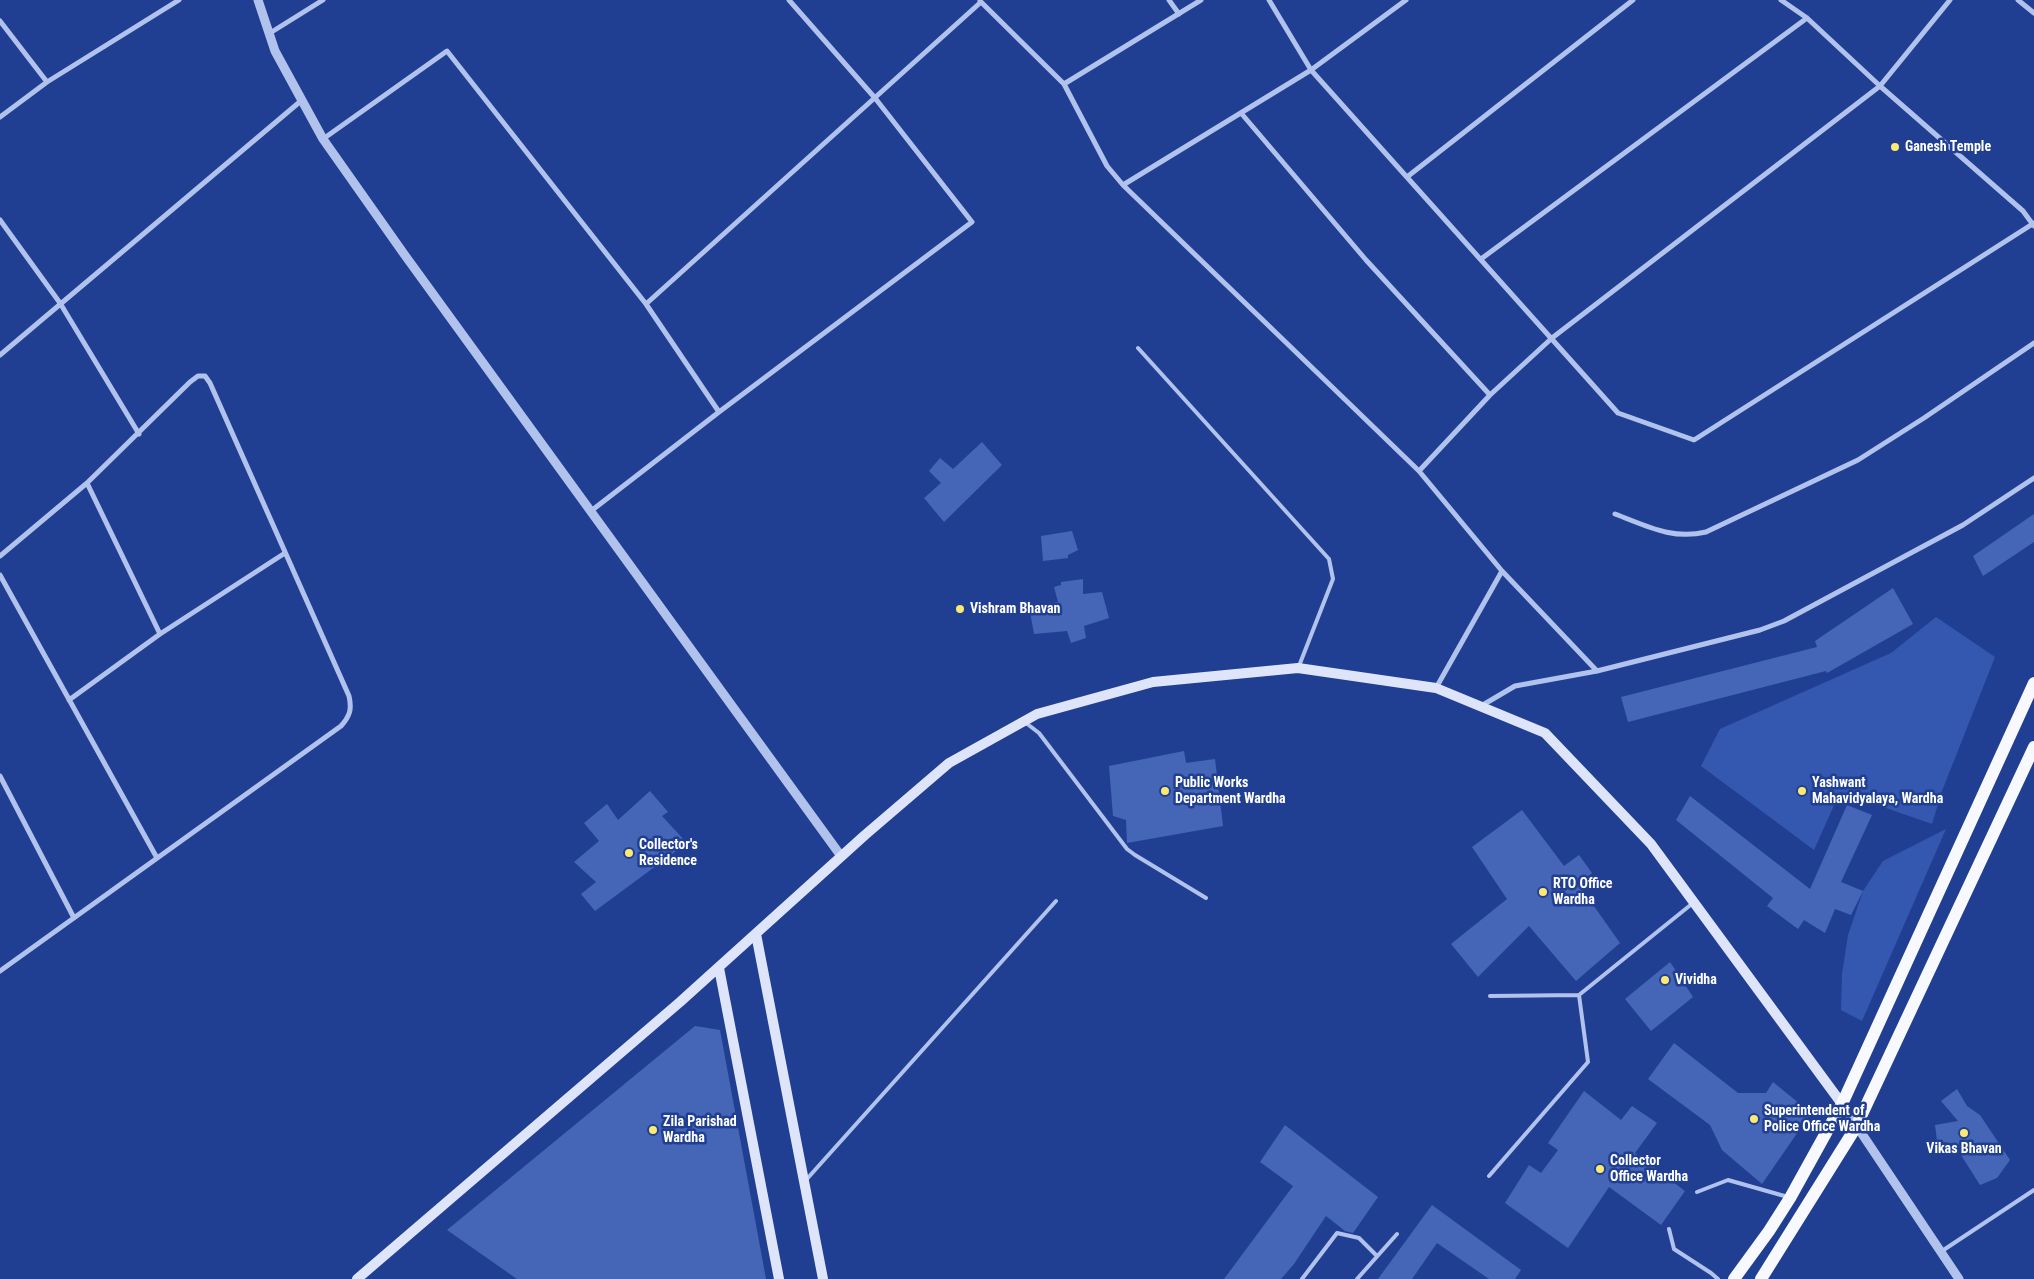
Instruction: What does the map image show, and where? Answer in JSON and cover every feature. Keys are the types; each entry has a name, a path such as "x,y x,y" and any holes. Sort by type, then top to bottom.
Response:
{"main road":[{"path":"357,1279 719,968 841,856 949,763 1037,714 1153,682 1298,668 1436,688 1545,732 1651,844 1842,1104"},
{"path":"1734,1279 1790,1198 1842,1104 2034,683"},
{"path":"1761,1279 1856,1127 2034,747"},
{"path":"756,934 823,1279"},
{"path":"719,968 780,1279"},
{"path":"1769,1231 1785,1242"}],"street":[{"path":"0,117 46,82 179,0"},
{"path":"258,0 275,51 323,139 841,856"},
{"path":"270,33 323,0"},
{"path":"591,511 719,412 972,222 874,98 788,0"},
{"path":"1169,0 1179,14"},
{"path":"1064,84 1200,0"},
{"path":"1270,0 1311,70 1618,413 1694,440 2033,225 2023,211 1880,86 1807,18 1781,0"},
{"path":"1123,185 1311,70 1406,0"},
{"path":"1407,177 1633,0"},
{"path":"1419,471 1490,394 1552,338 1880,86 1950,0"},
{"path":"2018,0 2034,12"},
{"path":"646,304 980,1 1064,84 1106,166 1123,185 1419,471 1502,571 1596,671"},
{"path":"1480,259 1807,18"},
{"path":"0,21 46,82"},
{"path":"323,139 446,50 646,304 719,412"},
{"path":"0,355 302,100"},
{"path":"1241,113 1366,260 1490,394"},
{"path":"0,220 60,303 138,434"},
{"path":"1615,514 1670,534 1691,536 1706,532 1858,460 1924,418 2034,343"},
{"path":"0,556 87,483 190,382 198,376 205,376 210,383 349,696 352,707 349,717 341,726 0,971"},
{"path":"1481,707 1515,686 1596,671 1760,630 1784,621 1964,525 2034,478"},
{"path":"87,483 160,634"},
{"path":"69,700 160,634 285,553"},
{"path":"1436,688 1502,571"},
{"path":"0,575 157,858"},
{"path":"0,776 74,918"},
{"path":"1842,1104 1959,1279"}],"lane":[{"path":"1138,348 1330,559 1333,579 1298,668"},
{"path":"1024,721 1039,734 1127,849 1206,898"},
{"path":"804,1182 1056,900"},
{"path":"1490,996 1579,995 1694,901"},
{"path":"1489,1176 1588,1062 1579,995"},
{"path":"1697,1192 1728,1180 1790,1198"},
{"path":"1941,1252 2034,1190"},
{"path":"1669,1229 1674,1249 1712,1273 1718,1279"},
{"path":"1302,1279 1337,1233 1359,1238 1377,1256"},
{"path":"1358,1279 1397,1234"}],"shaded area":[{"path":"1936,617 1995,657 1942,791 1932,824 1840,792 1814,850 1701,766 1720,729 1891,653"},
{"path":"1946,829 1862,1021 1841,1010 1842,974 1848,935 1863,891 1883,861"}],"building":[{"path":"982,442 1002,465 944,522 924,498 941,483 929,471 940,458 953,469"},
{"path":"2034,514 2034,542 1983,576 1973,556"},
{"path":"1072,531 1078,550 1068,555 1068,558 1043,561 1041,536"},
{"path":"1083,579 1083,594 1102,592 1109,618 1084,626 1086,638 1071,643 1067,631 1034,634 1029,606 1058,602 1054,587 1061,585 1061,582"},
{"path":"1893,588 1913,624 1827,673 1826,671 1628,722 1621,697 1817,647 1815,641"},
{"name":"Public Works Department Wardha","path":"1184,751 1186,763 1215,759 1223,826 1127,843 1126,820 1113,816 1109,766"},
{"name":"Collector's Residence","path":"650,791 668,812 662,816 687,843 595,911 581,894 596,882 574,862 599,841 584,823 607,804 618,820"},
{"path":"1690,796 1810,889 1847,805 1872,815 1841,882 1863,891 1851,915 1835,909 1825,933 1804,920 1798,929 1767,906 1773,898 1676,820"},
{"name":"RTO Office Wardha","path":"1522,810 1564,866 1579,855 1592,873 1579,885 1620,943 1576,981 1529,926 1478,977 1451,944 1507,899 1472,847"},
{"name":"Vividha","path":"1670,962 1693,997 1651,1031 1625,999"},
{"name":"Zila Parishad Wardha","path":"695,1026 720,1030 766,1279 517,1279 447,1230"},
{"name":"Superintendent of Police Office Wardha","path":"1674,1043 1738,1093 1766,1093 1773,1082 1811,1113 1762,1184 1722,1150 1710,1125 1648,1079"},
{"name":"Vikas Bhavan","path":"1957,1089 1967,1106 1980,1115 2010,1160 1997,1178 1980,1185 1954,1144 1937,1141 1935,1125 1958,1121 1941,1101"},
{"name":"Collector Office Wardha","path":"1584,1091 1621,1120 1632,1106 1657,1123 1635,1153 1685,1191 1661,1225 1609,1187 1568,1248 1505,1203 1529,1165 1541,1173 1558,1150 1548,1143"},
{"path":"1285,1125 1378,1197 1353,1233 1345,1231 1326,1216 1294,1264 1281,1279 1224,1279 1293,1186 1260,1162"},
{"path":"1432,1205 1521,1270 1515,1279 1489,1279 1437,1243 1412,1279 1378,1279"}],"place":[{"name":"Ganesh Temple","path":"1895,147"},
{"name":"Vishram Bhavan","path":"960,609"},
{"name":"Public Works Department Wardha","path":"1165,791"},
{"name":"Yashwant Mahavidyalaya, Wardha","path":"1802,791"},
{"name":"Collector's Residence","path":"629,853"},
{"name":"RTO Office Wardha","path":"1543,892"},
{"name":"Vividha","path":"1665,980"},
{"name":"Superintendent of Police Office Wardha","path":"1754,1119"},
{"name":"Zila Parishad Wardha","path":"653,1130"},
{"name":"Vikas Bhavan","path":"1964,1133"},
{"name":"Collector Office Wardha","path":"1600,1169"}]}
